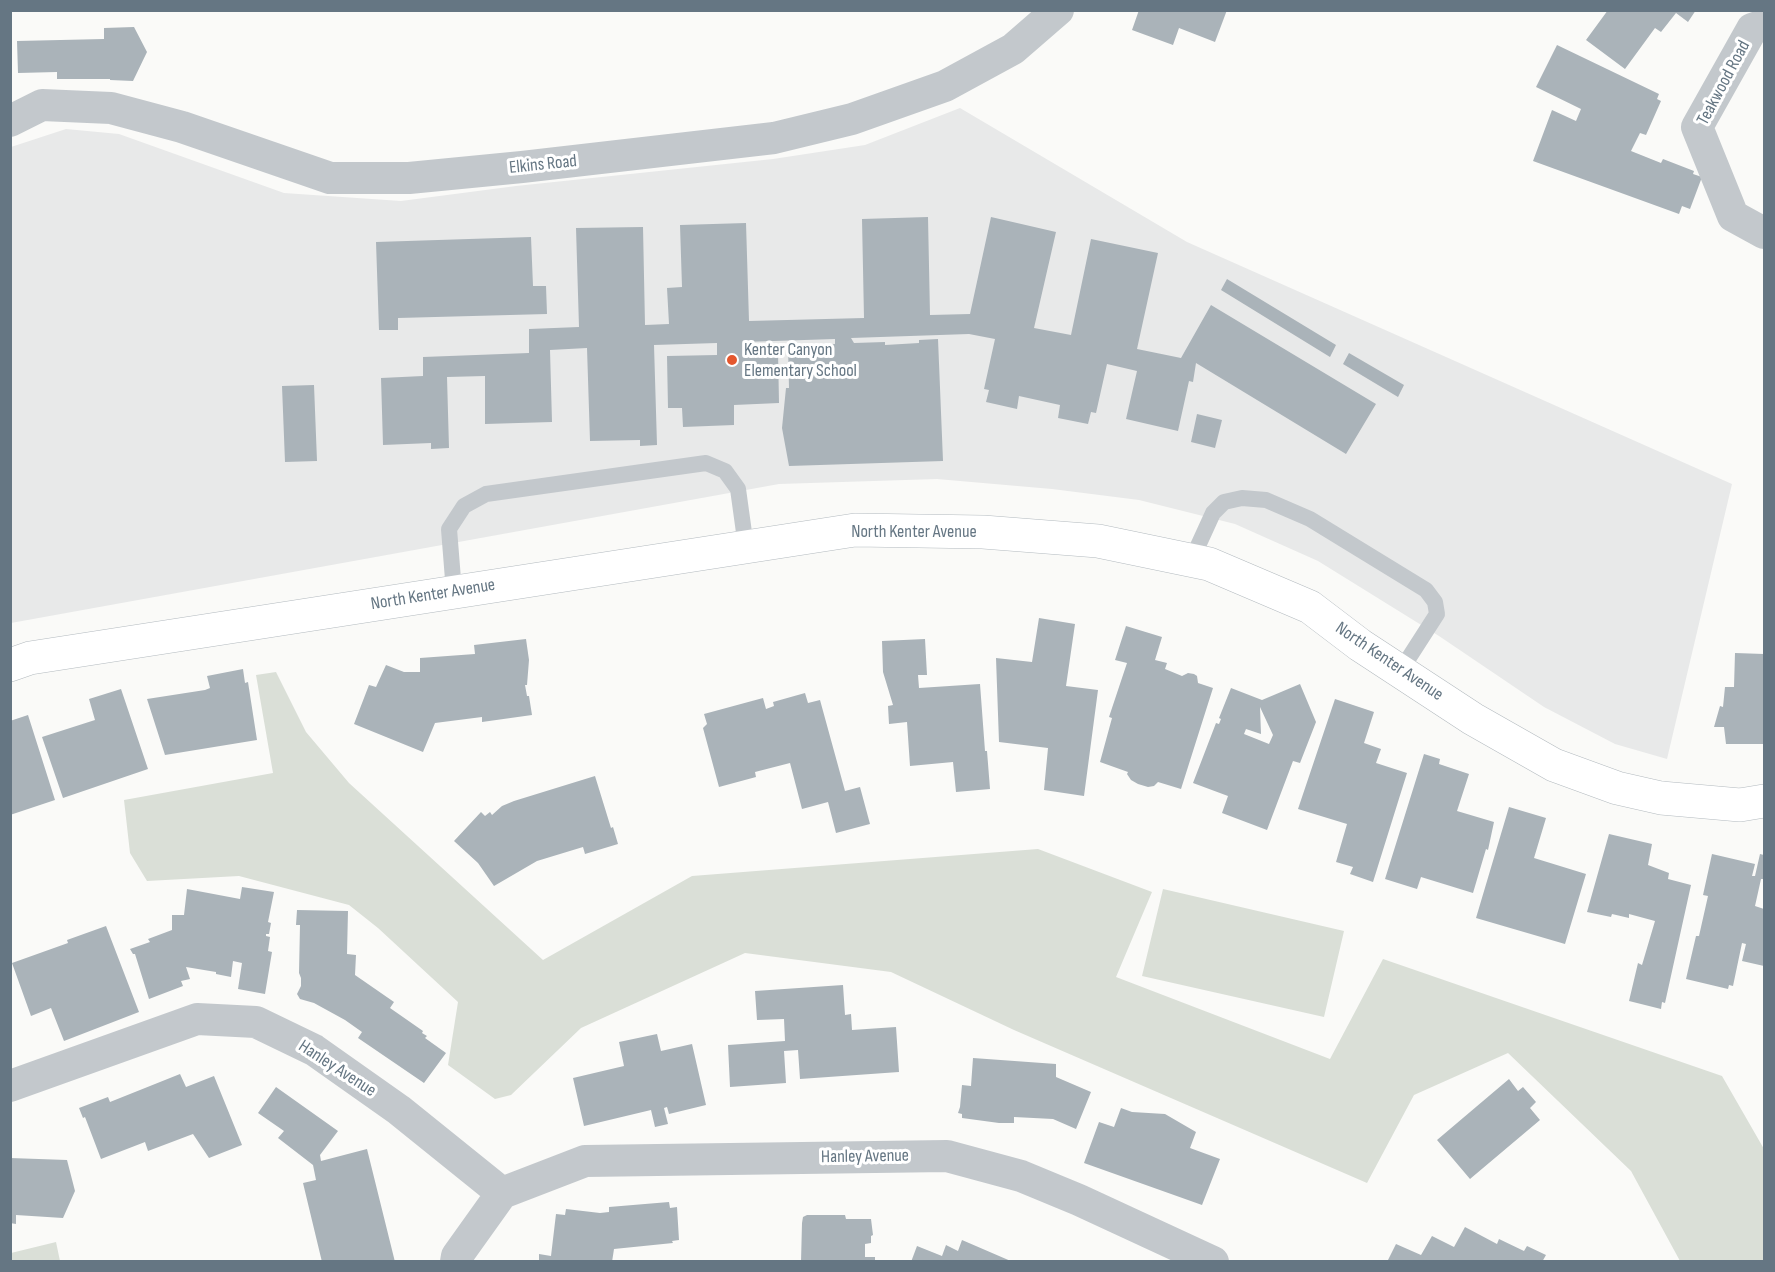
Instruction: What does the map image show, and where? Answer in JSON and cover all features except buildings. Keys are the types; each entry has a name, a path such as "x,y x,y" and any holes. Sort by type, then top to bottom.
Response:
{"street":[{"name":"Elkins Road","path":"10,121 42,105 111,108 182,127 330,178 409,178 522,167 774,138 852,119 945,86 1013,49 1058,10"},
{"name":"Teakwood Road","path":"1764,25 1752,29 1697,127 1733,216 1764,232"},
{"name":"North Kenter Avenue","path":"10,665 30,658 855,530 983,532 1098,541 1209,564 1310,608 1360,645 1473,719 1554,765 1617,788 1672,799 1740,805 1764,801"},
{"name":"Hanley Avenue","path":"10,1086 197,1019 256,1022 314,1050 399,1110 502,1193 585,1161 947,1156 1021,1176 1079,1200 1213,1262"},
{"path":"456,1262 457,1256 502,1193"}],"lane":[{"path":"454,592 449,529 464,506 486,494 705,463 725,471 738,489 746,547"},
{"path":"1192,559 1213,513 1224,502 1242,498 1266,500 1310,519 1426,590 1435,602 1437,614 1401,670"}],"shaded area":[{"name":"Kenter Canyon Elementary School","path":"960,108 1187,242 1732,484 1667,759 1615,744 1544,707 1439,636 1318,561 1235,524 1139,500 1052,489 937,479 779,484 11,623 11,147 66,129 119,134 284,193 401,201 516,186 773,159 865,145"},
{"path":"276,672 306,732 349,783 543,960 692,876 1038,849 1152,892 1116,977 1330,1059 1383,959 1722,1076 1764,1149 1764,1261 1680,1261 1631,1171 1508,1053 1414,1095 1367,1183 1014,1030 891,972 745,953 581,1028 511,1095 495,1099 448,1065 458,1002 378,928 349,905 239,876 147,881 130,853 124,800 273,773 256,675"},
{"path":"1163,889 1344,931 1324,1017 1142,976"},
{"path":"56,1242 60,1261 11,1261 11,1253"}],"place":[{"name":"Kenter Canyon Elementary School","path":"732,360"}]}
